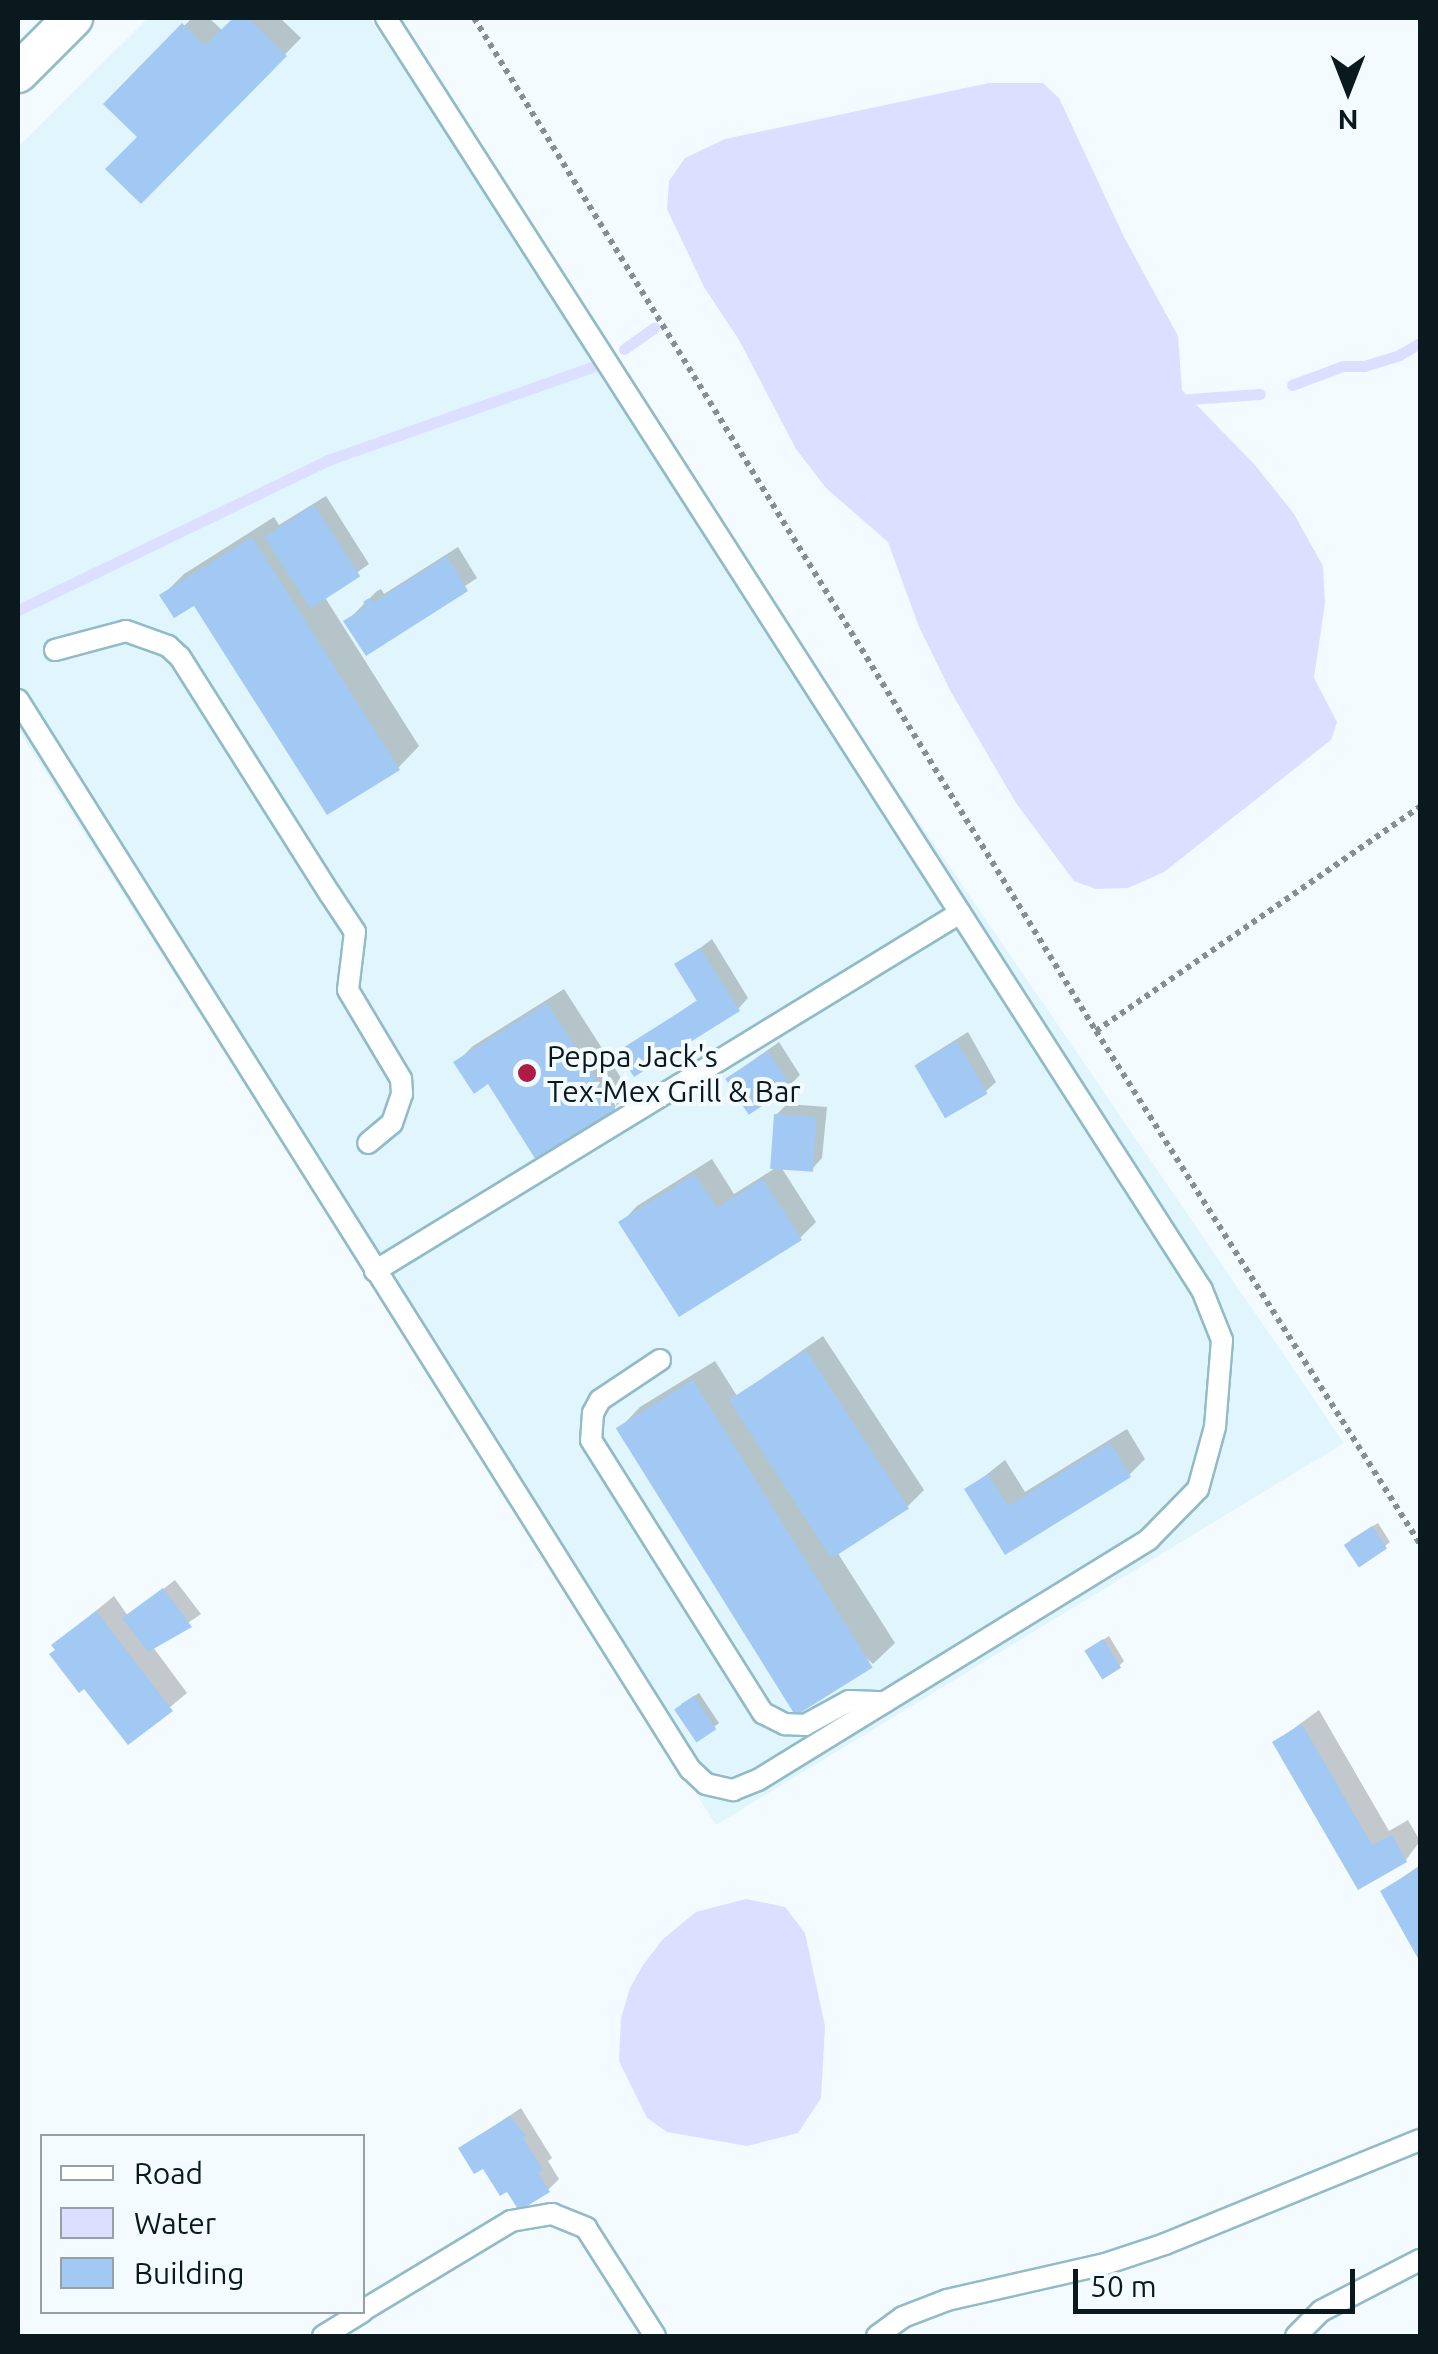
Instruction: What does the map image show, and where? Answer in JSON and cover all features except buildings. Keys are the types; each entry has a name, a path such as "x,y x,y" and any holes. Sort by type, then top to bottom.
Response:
{"street":[{"path":"18,73 73,18"}],"lane":[{"path":"18,700 690,1768 706,1784 727,1790 750,1785 1149,1539 1182,1510 1198,1489 1206,1467 1222,1340 1202,1290 386,18"},
{"path":"55,650 126,631 168,646 180,657 355,932 348,990 401,1078 402,1094 392,1123 368,1143"},
{"path":"375,1271 960,913"},
{"path":"660,1360 600,1400 593,1413 591,1440 763,1713 785,1724 805,1725 849,1701 886,1702"},
{"path":"877,2336 903,2317 947,2300 1105,2264 1165,2244 1420,2140"},
{"path":"365,2309 511,2221 552,2214 586,2228 655,2336"},
{"path":"1296,2336 1321,2310 1420,2260"},
{"path":"323,2336 357,2314"}],"path":[{"path":"474,18 1096,1030 1420,1544"},
{"path":"1096,1030 1420,808"}],"shaded area":[{"path":"148,18 369,18 1344,1443 716,1825 18,729 18,147"}],"water":[{"path":"989,83 1043,83 1059,98 1124,237 1178,336 1182,390 1255,465 1294,514 1323,566 1325,603 1314,678 1337,722 1331,740 1164,872 1128,888 1096,889 1074,881 1016,803 951,692 919,627 888,542 826,488 796,449 739,340 704,287 667,209 669,181 685,158 725,139"},
{"path":"746,1899 785,1907 805,1933 825,2026 821,2098 798,2133 747,2146 667,2132 647,2118 619,2061 621,2018 630,1988 663,1939 696,1912"}],"waterway":[{"path":"624,349 654,328"},
{"path":"1292,385 1343,366 1364,366 1399,355 1420,343"},
{"path":"18,610 328,460 592,367"},
{"path":"1189,399 1260,394"}],"place":[{"name":"Peppa Jack's Tex-Mex Grill & Bar","path":"527,1073"}]}
